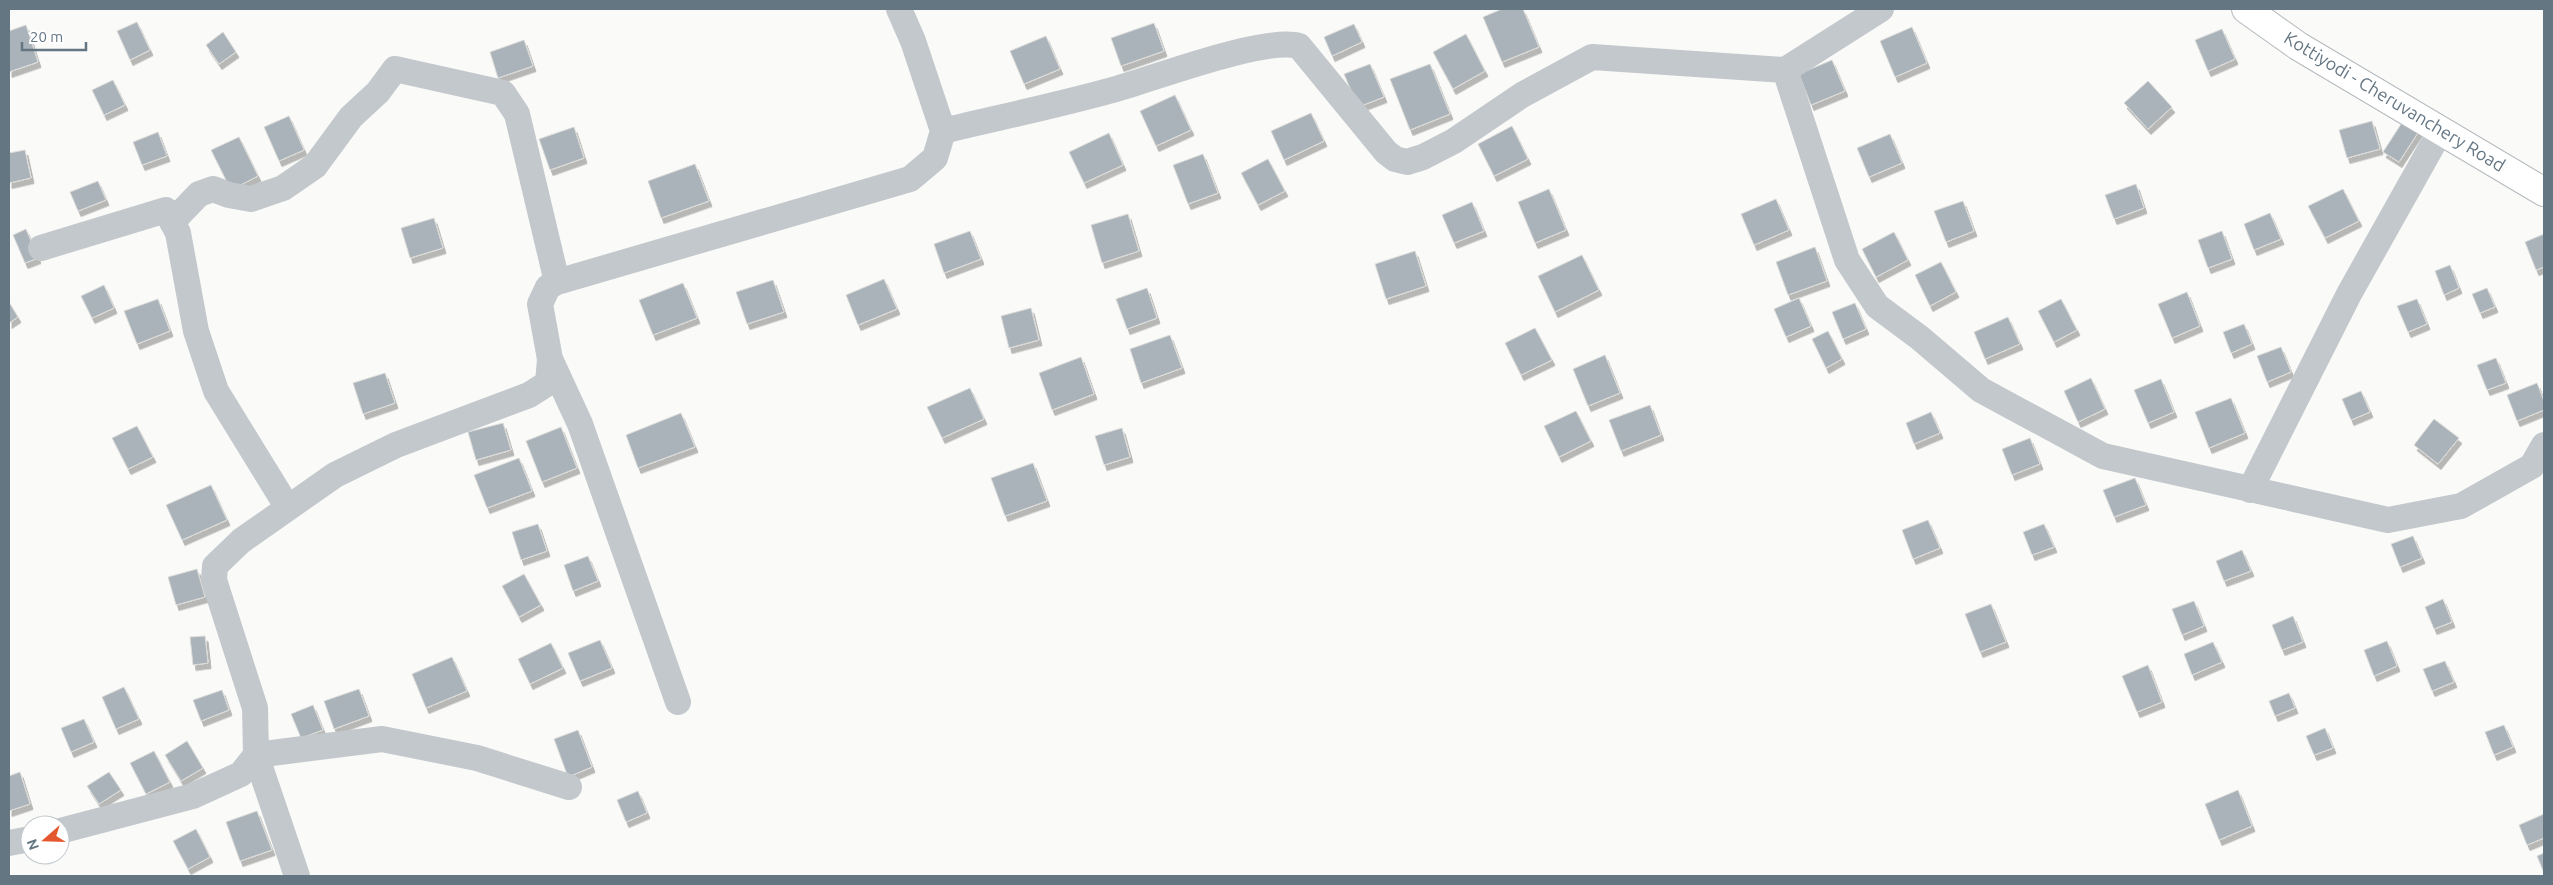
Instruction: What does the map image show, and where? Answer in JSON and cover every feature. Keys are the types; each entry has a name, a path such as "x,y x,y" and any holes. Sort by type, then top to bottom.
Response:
{"main road":[{"name":"Kottiyodi - Cheruvanchery Road","path":"2246,9 2298,46 2544,192"}],"street":[{"path":"678,702 580,424 550,359 540,304 548,288 557,282 910,178 935,158 943,131 913,40 899,9"},
{"path":"943,131 1115,90 1263,45 1290,43 1299,46 1386,152 1395,159 1407,162 1454,141 1522,95 1592,57 1785,70 1881,9"},
{"path":"172,222 199,194 213,189 229,196 251,199 283,188 315,166 351,117 378,92 395,69 503,93 516,114 557,282"},
{"path":"1785,70 1847,260 1877,306 1920,338 1981,390 2104,456 2388,520 2461,506 2540,465"},
{"path":"2250,490 2349,294 2441,130"},
{"path":"41,248 166,210 178,233 196,331 216,391 288,508"},
{"path":"298,876 256,755 255,708 214,580 215,566 241,541 335,475 396,444 529,395 548,383 550,359"},
{"path":"70,828 193,796 241,774 256,755 382,738 477,758 569,787"}],"building":[{"path":"1502,9 1523,9 1539,47 1502,62 1483,17"},
{"path":"137,22 150,50 130,60 117,31"},
{"path":"1154,23 1164,51 1121,66 1111,38"},
{"path":"1354,24 1362,42 1332,56 1324,37"},
{"path":"26,25 38,62 9,72 9,31"},
{"path":"1912,27 1927,63 1895,77 1880,41"},
{"path":"2222,29 2235,59 2208,71 2195,40"},
{"path":"223,32 236,52 219,64 206,45"},
{"path":"1466,34 1485,71 1453,89 1433,52"},
{"path":"1046,36 1060,69 1024,84 1010,51"},
{"path":"524,40 533,66 498,78 490,52"},
{"path":"1832,60 1845,91 1811,105 1799,74"},
{"path":"1370,64 1384,97 1358,107 1344,74"},
{"path":"1430,64 1450,114 1410,130 1390,79"},
{"path":"113,80 125,105 104,115 92,90"},
{"path":"2148,81 2172,107 2148,129 2124,103"},
{"path":"1175,95 1191,130 1156,146 1140,111"},
{"path":"1311,113 1324,141 1284,160 1271,131"},
{"path":"289,116 304,150 279,161 264,127"},
{"path":"2405,118 2421,128 2399,162 2383,152"},
{"path":"2372,121 2380,149 2347,158 2339,130"},
{"path":"1512,126 1528,159 1494,176 1478,144"},
{"path":"574,127 584,158 550,170 539,139"},
{"path":"158,132 167,156 142,165 133,142"},
{"path":"1109,133 1123,165 1084,183 1069,152"},
{"path":"1890,134 1902,163 1869,177 1857,148"},
{"path":"239,137 258,176 231,190 211,150"},
{"path":"25,150 31,178 9,183 9,153"},
{"path":"1203,154 1218,193 1188,204 1173,165"},
{"path":"1268,159 1285,191 1258,205 1241,173"},
{"path":"695,164 709,201 661,218 648,181"},
{"path":"98,181 106,200 78,211 70,192"},
{"path":"2136,184 2144,208 2114,219 2105,195"},
{"path":"1549,189 1566,230 1535,243 1518,202"},
{"path":"2343,189 2359,221 2325,238 2308,206"},
{"path":"1776,199 1789,230 1754,245 1741,214"},
{"path":"1963,201 1974,231 1946,242 1934,211"},
{"path":"1472,202 1484,231 1454,243 1442,215"},
{"path":"2270,213 2281,239 2254,250 2244,224"},
{"path":"1128,214 1139,251 1102,263 1091,225"},
{"path":"434,218 443,248 410,258 401,228"},
{"path":"26,229 38,258 25,263 13,235"},
{"path":"970,231 981,259 944,273 934,244"},
{"path":"2222,231 2232,259 2208,268 2198,240"},
{"path":"1894,232 1908,260 1876,277 1862,249"},
{"path":"2544,234 2544,267 2536,270 2525,242"},
{"path":"1815,247 1827,281 1788,295 1776,262"},
{"path":"1415,251 1426,286 1386,299 1375,264"},
{"path":"1582,255 1599,290 1555,312 1538,276"},
{"path":"1941,262 1956,292 1930,306 1915,275"},
{"path":"2450,265 2459,288 2444,295 2435,271"},
{"path":"884,279 897,309 858,325 846,295"},
{"path":"773,280 784,312 747,324 736,292"},
{"path":"683,283 697,318 653,335 639,300"},
{"path":"104,285 114,308 92,318 81,296"},
{"path":"1147,288 1157,318 1127,329 1116,299"},
{"path":"2487,288 2495,307 2480,313 2472,294"},
{"path":"2187,292 2200,326 2172,338 2158,304"},
{"path":"1799,298 1811,326 1786,337 1774,309"},
{"path":"158,299 170,331 137,344 124,311"},
{"path":"2061,299 2077,330 2054,342 2038,311"},
{"path":"2417,299 2427,324 2408,332 2397,306"},
{"path":"9,302 18,317 9,323"},
{"path":"1855,303 1866,329 1843,339 1832,312"},
{"path":"1031,308 1039,340 1009,348 1001,316"},
{"path":"2008,317 2020,344 1985,359 1974,332"},
{"path":"2244,324 2252,344 2231,353 2223,332"},
{"path":"1535,328 1552,360 1521,375 1505,343"},
{"path":"1828,331 1842,359 1826,368 1812,339"},
{"path":"1170,335 1182,368 1141,383 1130,349"},
{"path":"2281,347 2291,372 2267,382 2257,356"},
{"path":"1605,355 1620,393 1588,406 1573,369"},
{"path":"1081,357 1094,394 1052,410 1039,373"},
{"path":"2496,358 2506,383 2487,390 2477,365"},
{"path":"385,373 395,403 363,414 353,383"},
{"path":"2091,378 2105,409 2078,422 2064,391"},
{"path":"2161,379 2174,412 2148,423 2134,390"},
{"path":"2537,383 2544,401 2544,410 2517,421 2507,395"},
{"path":"970,388 984,419 942,438 927,407"},
{"path":"2361,391 2370,412 2351,420 2342,399"},
{"path":"2231,398 2245,433 2209,448 2195,412"},
{"path":"1650,405 1661,435 1621,451 1609,420"},
{"path":"1576,411 1591,441 1559,457 1544,426"},
{"path":"1931,412 1940,433 1914,444 1906,423"},
{"path":"681,413 695,447 638,468 626,435"},
{"path":"2434,419 2459,438 2438,464 2414,445"},
{"path":"503,423 511,450 476,460 468,432"},
{"path":"137,426 153,457 128,469 112,438"},
{"path":"561,427 577,468 542,482 526,441"},
{"path":"1122,428 1130,457 1104,465 1095,436"},
{"path":"2030,438 2040,464 2012,475 2002,449"},
{"path":"519,458 532,491 487,508 474,475"},
{"path":"1033,463 1047,501 1005,516 991,478"},
{"path":"2135,478 2146,505 2114,517 2103,490"},
{"path":"211,485 227,520 182,540 166,505"},
{"path":"1928,520 1940,548 1913,559 1902,530"},
{"path":"538,524 547,551 521,560 512,532"},
{"path":"2044,524 2054,547 2032,555 2023,532"},
{"path":"2413,536 2422,558 2400,567 2391,544"},
{"path":"2242,550 2251,571 2224,581 2216,561"},
{"path":"588,556 598,581 573,591 564,565"},
{"path":"197,569 205,597 176,605 168,577"},
{"path":"524,574 541,605 519,617 502,586"},
{"path":"2443,599 2452,622 2434,629 2425,607"},
{"path":"2194,601 2204,626 2182,635 2172,609"},
{"path":"1991,604 2006,642 1980,652 1965,614"},
{"path":"2293,616 2303,642 2282,650 2272,625"},
{"path":"205,636 208,663 193,665 190,637"},
{"path":"600,640 612,668 580,681 568,653"},
{"path":"2387,641 2397,666 2374,676 2364,650"},
{"path":"2213,642 2222,662 2192,675 2184,654"},
{"path":"551,643 563,668 530,684 518,659"},
{"path":"452,657 467,691 426,708 412,674"},
{"path":"2445,661 2454,682 2432,691 2423,669"},
{"path":"2148,665 2162,702 2137,712 2122,676"},
{"path":"124,687 139,719 116,729 102,697"},
{"path":"359,689 369,716 334,729 324,701"},
{"path":"222,690 229,710 201,721 193,700"},
{"path":"2289,693 2295,708 2275,716 2269,701"},
{"path":"313,705 323,730 301,738 291,714"},
{"path":"84,719 94,742 71,752 61,728"},
{"path":"2504,725 2513,747 2494,755 2485,732"},
{"path":"2325,728 2333,748 2314,755 2306,736"},
{"path":"578,730 592,767 568,777 554,739"},
{"path":"187,741 203,768 181,781 165,755"},
{"path":"154,751 170,782 146,794 130,763"},
{"path":"20,772 30,804 9,811 9,776"},
{"path":"109,772 121,790 99,804 87,786"},
{"path":"2238,790 2252,826 2219,840 2205,804"},
{"path":"638,791 647,813 626,822 617,800"},
{"path":"257,811 272,850 240,861 226,822"},
{"path":"2544,814 2544,838 2527,845 2519,825"},
{"path":"196,829 210,857 188,869 173,841"},
{"path":"2544,853 2544,873 2537,856"}]}
